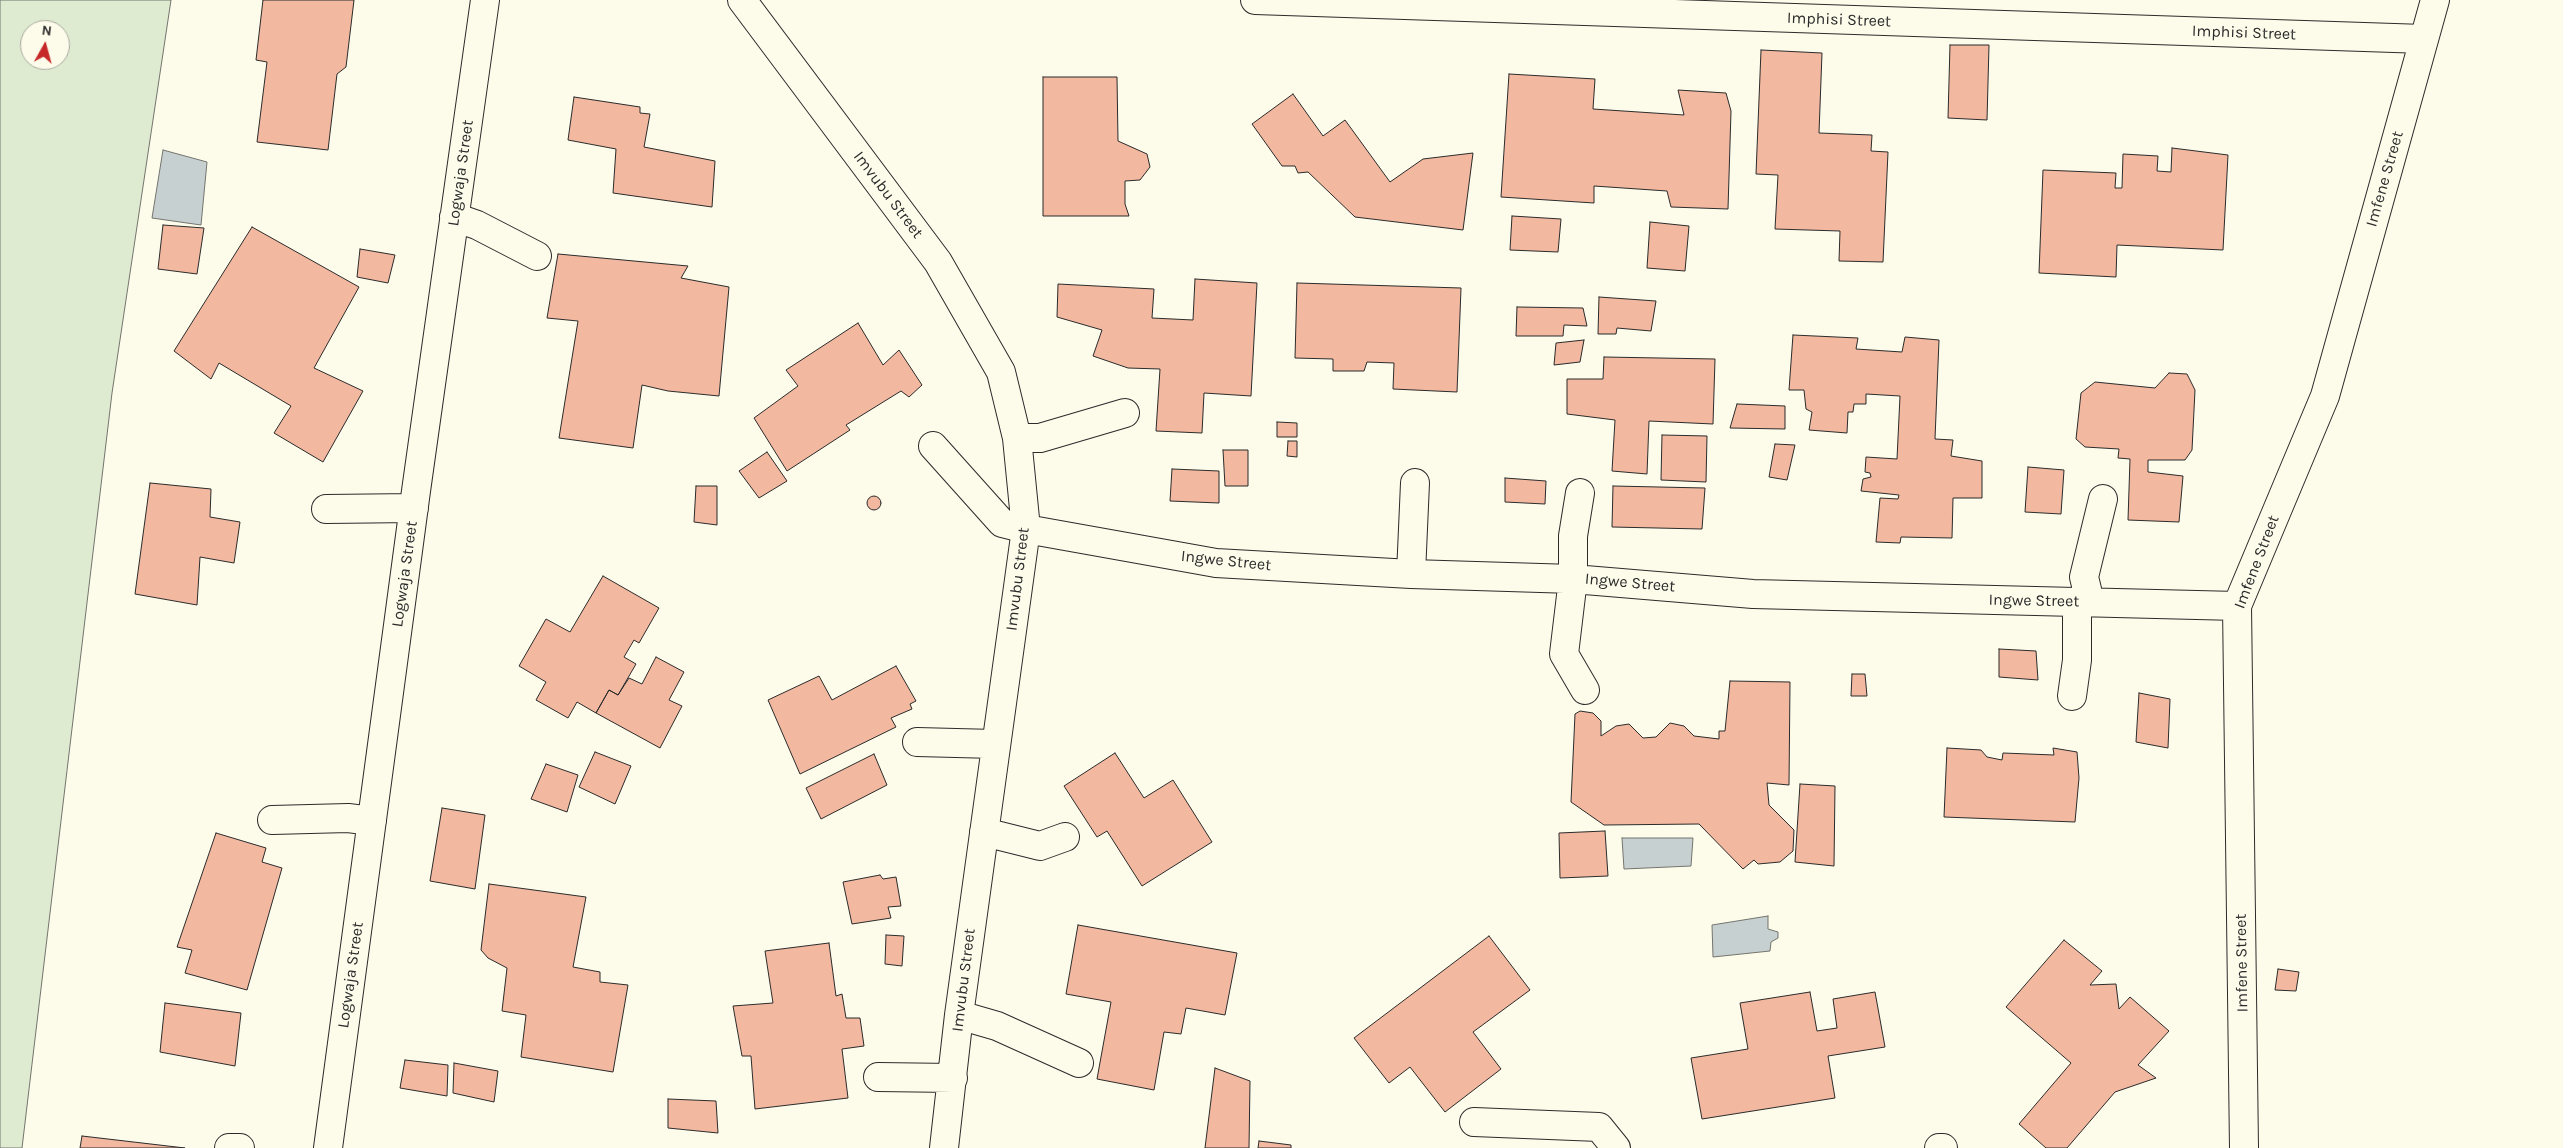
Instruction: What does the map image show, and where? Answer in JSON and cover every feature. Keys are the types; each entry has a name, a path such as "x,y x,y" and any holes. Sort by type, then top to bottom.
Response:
{"street":[{"name":"Logwaja Street","path":"328,1148 414,508 485,0"},
{"name":"Imvubu Street","path":"742,0 938,262 1001,372 1017,438 1026,529 959,1015 944,1148"},
{"name":"Imphisi Street","path":"1255,0 2424,39"},
{"name":"Imfene Street","path":"2244,1148 2237,606 2325,396 2435,0"},
{"path":"454,218 477,224 537,256"},
{"path":"1017,438 1040,438 1125,413"},
{"name":"Ingwe Street","path":"933,446 1002,523 1216,563 1410,574 1573,578 1753,594 2237,606"},
{"path":"1410,574 1415,483"},
{"path":"1580,493 1573,536 1573,578 1564,654 1585,690"},
{"path":"2072,696 2083,602 2084,577 2103,500"},
{"path":"326,509 414,508"},
{"path":"917,742 995,744"},
{"path":"272,820 348,818 372,821"},
{"path":"984,832 1040,846 1065,837"},
{"path":"959,1015 997,1026 1079,1063"},
{"path":"878,1077 953,1078"},
{"path":"1474,1122 1600,1127 1616,1148"},
{"path":"229,1148 240,1148"}],"green space":[{"path":"0,0 171,0 112,393 22,1148 0,1148"}],"shaded area":[{"path":"163,150 207,162 201,225 152,218"},
{"path":"1622,838 1693,838 1691,866 1624,869"},
{"path":"1768,916 1768,929 1778,932 1778,938 1771,942 1770,951 1713,957 1712,925"}],"building":[{"path":"263,0 354,0 346,67 337,74 328,150 257,142 267,62 256,60"},
{"path":"1950,45 1989,45 1987,120 1948,118"},
{"path":"1761,50 1822,53 1819,133 1872,135 1871,151 1888,152 1883,262 1839,261 1840,231 1775,229 1778,175 1756,174"},
{"path":"1509,74 1595,79 1593,109 1684,115 1678,90 1726,93 1731,111 1728,209 1671,207 1667,191 1594,186 1594,203 1501,197"},
{"path":"1043,77 1117,77 1118,141 1147,154 1150,167 1140,180 1125,181 1125,204 1129,216 1043,216"},
{"path":"1293,94 1323,136 1345,120 1390,182 1423,159 1473,153 1463,230 1355,217 1308,172 1298,173 1295,166 1282,166 1252,124"},
{"path":"574,97 640,107 640,113 650,114 644,147 715,161 712,207 613,193 616,149 568,140"},
{"path":"2172,148 2228,155 2223,250 2117,245 2116,277 2039,273 2043,170 2116,173 2115,188 2122,188 2123,154 2158,156 2157,171 2171,172"},
{"path":"1512,216 1561,219 1558,252 1510,250"},
{"path":"1650,222 1689,226 1685,271 1647,268"},
{"path":"163,225 204,228 197,274 158,269"},
{"path":"252,227 359,287 314,368 363,391 323,462 274,433 291,406 219,363 211,379 174,351"},
{"path":"360,249 395,255 388,283 357,277"},
{"path":"558,254 688,266 681,278 729,287 719,396 668,391 642,385 633,448 559,438 578,321 547,318"},
{"path":"1195,279 1257,283 1251,396 1204,393 1202,433 1156,431 1160,369 1128,368 1093,356 1102,330 1057,317 1058,284 1154,289 1152,318 1193,320"},
{"path":"1297,283 1461,288 1457,392 1393,389 1394,363 1367,362 1364,371 1333,371 1333,359 1295,358"},
{"path":"1599,297 1656,301 1651,331 1617,328 1616,334 1598,334"},
{"path":"1517,307 1583,308 1587,326 1564,325 1563,336 1516,336"},
{"path":"858,323 883,365 899,350 922,385 909,397 901,391 846,425 850,430 787,471 754,418 798,386 786,370"},
{"path":"1793,335 1858,338 1856,349 1902,352 1905,337 1939,340 1935,439 1953,440 1951,456 1982,461 1982,498 1953,498 1952,538 1901,537 1900,543 1876,542 1880,498 1898,499 1899,495 1861,491 1863,479 1871,477 1870,473 1865,472 1866,457 1897,459 1900,396 1866,394 1866,404 1854,404 1853,412 1848,412 1847,433 1809,430 1812,412 1806,409 1804,390 1789,390"},
{"path":"1584,340 1580,362 1554,365 1556,343"},
{"path":"1604,357 1715,359 1713,424 1649,421 1647,474 1612,471 1615,420 1567,414 1567,379 1603,379"},
{"path":"2169,373 2187,374 2195,390 2192,450 2185,460 2148,460 2148,472 2183,476 2179,522 2128,520 2130,459 2118,458 2119,449 2085,447 2076,439 2081,393 2095,382 2155,388"},
{"path":"1737,404 1785,406 1785,429 1730,428"},
{"path":"1277,422 1297,423 1297,437 1277,437"},
{"path":"1662,435 1707,436 1706,482 1661,480"},
{"path":"1288,441 1297,441 1297,457 1287,456"},
{"path":"1775,444 1795,445 1787,480 1769,477"},
{"path":"1223,450 1248,450 1248,486 1225,486"},
{"path":"767,452 787,481 759,498 739,471"},
{"path":"2028,467 2064,470 2061,514 2025,512"},
{"path":"1172,469 1219,471 1219,503 1170,501"},
{"path":"1505,478 1546,481 1545,504 1505,502"},
{"path":"150,483 211,489 210,517 240,522 234,563 200,557 197,605 135,594"},
{"path":"696,486 717,486 717,525 694,522"},
{"path":"1613,486 1705,488 1702,529 1612,527"},
{"path":"871,496 877,496 881,503 877,510 871,510 867,506 867,500"},
{"path":"603,576 659,608 639,643 634,640 624,657 636,664 618,695 609,690 596,713 577,702 568,718 536,700 546,682 519,666 546,619 570,632"},
{"path":"1999,649 2036,651 2038,680 1999,677"},
{"path":"656,657 684,672 669,700 682,706 660,748 596,713 609,690 618,695 629,678 642,684"},
{"path":"896,666 916,701 910,704 912,709 891,718 896,727 800,774 768,700 819,676 832,700"},
{"path":"1852,674 1865,674 1867,696 1851,696"},
{"path":"1730,681 1790,682 1789,785 1767,783 1769,805 1794,830 1793,851 1780,862 1758,864 1754,860 1743,869 1699,824 1604,825 1571,802 1575,714 1580,711 1593,713 1601,721 1601,736 1616,726 1629,724 1643,738 1656,737 1670,723 1684,726 1694,736 1719,739 1719,731 1725,731"},
{"path":"2139,693 2170,699 2168,748 2136,742"},
{"path":"1947,748 1981,750 1987,757 2002,760 2003,753 2054,755 2053,748 2077,752 2079,778 2075,822 1944,817"},
{"path":"595,752 631,766 615,804 579,787"},
{"path":"1115,753 1144,798 1173,780 1212,842 1142,886 1107,831 1097,837 1064,786"},
{"path":"874,754 887,785 821,819 806,788"},
{"path":"546,764 578,775 567,812 531,799"},
{"path":"1800,784 1835,786 1834,866 1795,862"},
{"path":"442,808 485,815 475,889 430,881"},
{"path":"1605,831 1608,876 1560,878 1559,833"},
{"path":"216,833 266,848 262,862 282,868 247,990 185,973 192,950 177,947"},
{"path":"880,875 883,879 896,877 901,906 888,907 891,918 852,924 843,882"},
{"path":"489,884 586,897 573,967 600,972 600,982 628,985 613,1072 521,1057 526,1015 502,1011 507,968 488,958 481,950"},
{"path":"1078,925 1237,953 1225,1015 1186,1008 1181,1034 1164,1032 1154,1090 1097,1079 1111,1002 1066,994"},
{"path":"886,935 904,936 902,966 885,964"},
{"path":"1489,936 1530,990 1473,1032 1501,1069 1445,1112 1410,1067 1389,1083 1354,1038"},
{"path":"2064,940 2102,971 2090,985 2116,984 2119,1009 2130,997 2169,1031 2138,1065 2156,1078 2115,1092 2067,1148 2046,1148 2019,1124 2071,1063 2006,1007"},
{"path":"829,943 836,996 842,994 846,1018 860,1018 864,1046 842,1049 848,1098 755,1109 751,1056 742,1056 733,1006 773,1003 765,951"},
{"path":"2278,969 2299,972 2296,991 2275,990"},
{"path":"1810,992 1817,1031 1837,1028 1833,999 1875,992 1885,1047 1828,1056 1835,1098 1702,1119 1691,1058 1748,1049 1740,1003"},
{"path":"165,1003 241,1013 235,1066 160,1052"},
{"path":"405,1060 448,1065 447,1096 400,1088"},
{"path":"454,1063 498,1071 494,1102 453,1093"},
{"path":"1215,1068 1250,1081 1249,1148 1205,1148"},
{"path":"668,1099 716,1101 718,1133 668,1128"},
{"path":"82,1136 185,1148 80,1148"},
{"path":"1259,1141 1291,1145 1291,1148 1258,1148"}]}
